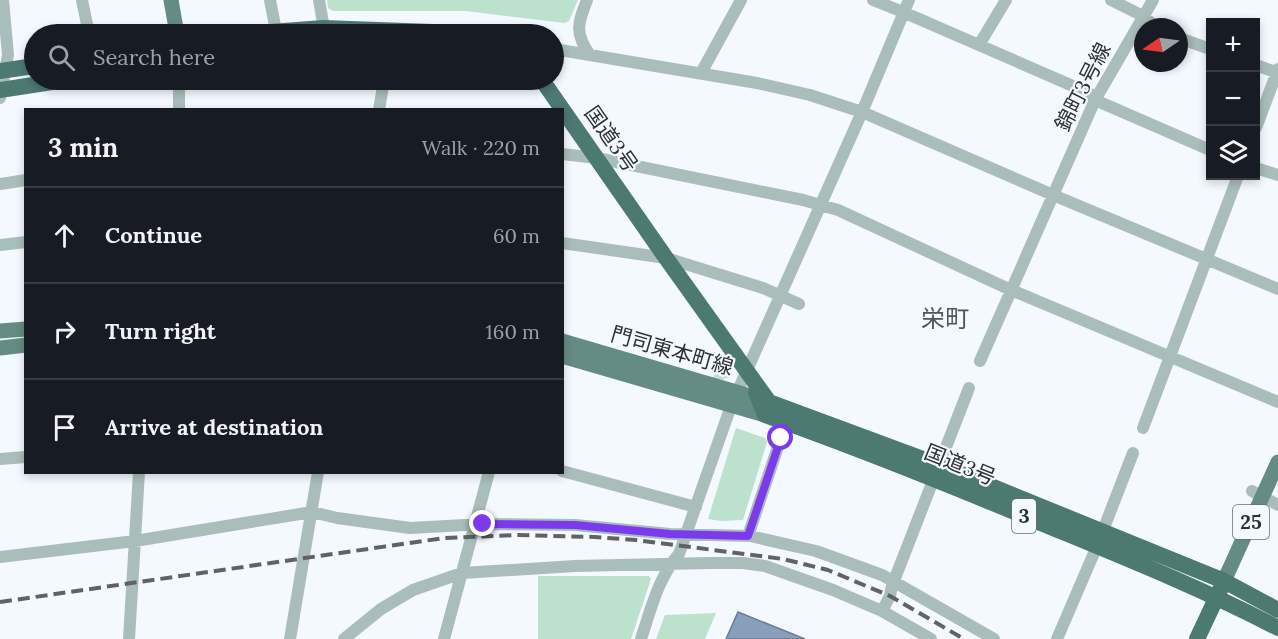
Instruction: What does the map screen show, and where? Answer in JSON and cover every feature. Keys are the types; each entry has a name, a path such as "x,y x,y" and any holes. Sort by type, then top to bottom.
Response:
{"highway":[{"path":"4,63 24,65"},
{"path":"1,92 24,88"},
{"name":"国道3号","path":"549,90 562,108"},
{"name":"国道3号","path":"564,111 747,369 764,405 786,423 937,472"},
{"name":"国道3号","path":"764,405 937,472 1099,539 1278,628"},
{"name":"国道3号","path":"1099,539 1224,581 1278,610"},
{"path":"1197,639 1224,581"}],"main road":[{"path":"171,0 175,24"},
{"path":"0,331 24,329"},
{"name":"門司東本町線","path":"564,342 734,399"},
{"path":"0,348 24,345"},
{"name":"門司東本町線","path":"564,356 764,405"},
{"name":"25","path":"1224,581 1257,494 1278,462"}],"street":[{"path":"1,92 4,63 3,0"},
{"path":"82,0 87,24"},
{"path":"270,0 275,24"},
{"path":"319,0 322,24"},
{"path":"587,0 578,32 590,55"},
{"path":"702,73 741,0"},
{"path":"873,0 906,6 979,45 1089,93 1095,100 1206,148"},
{"path":"979,45 1006,0"},
{"path":"1111,0 1145,18"},
{"name":"錦町3号線","path":"980,361 1095,100 1153,0"},
{"path":"641,639 657,589 671,563 679,554 734,399 862,112 906,6"},
{"path":"1188,41 1206,48"},
{"path":"564,51 702,73 799,93 862,112 1278,289"},
{"path":"1257,126 1277,72 1260,66"},
{"path":"179,90 179,108"},
{"path":"379,108 382,90"},
{"path":"564,154 597,158 803,200 838,210 1011,290 1278,402"},
{"path":"1260,169 1278,175"},
{"path":"0,184 24,180"},
{"path":"1143,428 1236,180"},
{"path":"0,245 24,242"},
{"path":"564,243 666,258 752,285 799,304"},
{"path":"882,611 890,596 893,583 969,388"},
{"path":"748,536 786,423"},
{"path":"1057,639 1133,453"},
{"path":"0,459 24,457"},
{"path":"564,472 696,507"},
{"path":"129,639 139,474"},
{"path":"290,639 318,474"},
{"path":"444,639 489,474"},
{"path":"1257,494 1278,505"},
{"path":"0,557 135,541 312,512 410,528 575,525 686,534 748,536 816,551 882,575 994,639"},
{"path":"344,639 381,609 413,590 462,573 543,567 671,563 743,563 765,566 833,590 882,611 931,639"}],"green space":[{"path":"327,0 578,0 569,21 564,23 466,11 333,11 328,8"},
{"path":"726,360 730,367 729,377 722,380 713,378 719,362"},
{"path":"736,428 765,438 767,442 743,520 708,519"},
{"path":"538,576 649,576 651,579 631,639 538,639"},
{"path":"716,613 705,639 656,639 665,615"}],"water":[{"path":"738,612 805,639 726,639"}],"railway":[{"path":"0,602 444,538 518,535 595,537 783,559 828,570 890,596 964,639"}],"district":[{"name":"栄町","path":"945,319"}],"route":[{"path":"483,524 575,525 670,534 748,536 781,438"}]}
